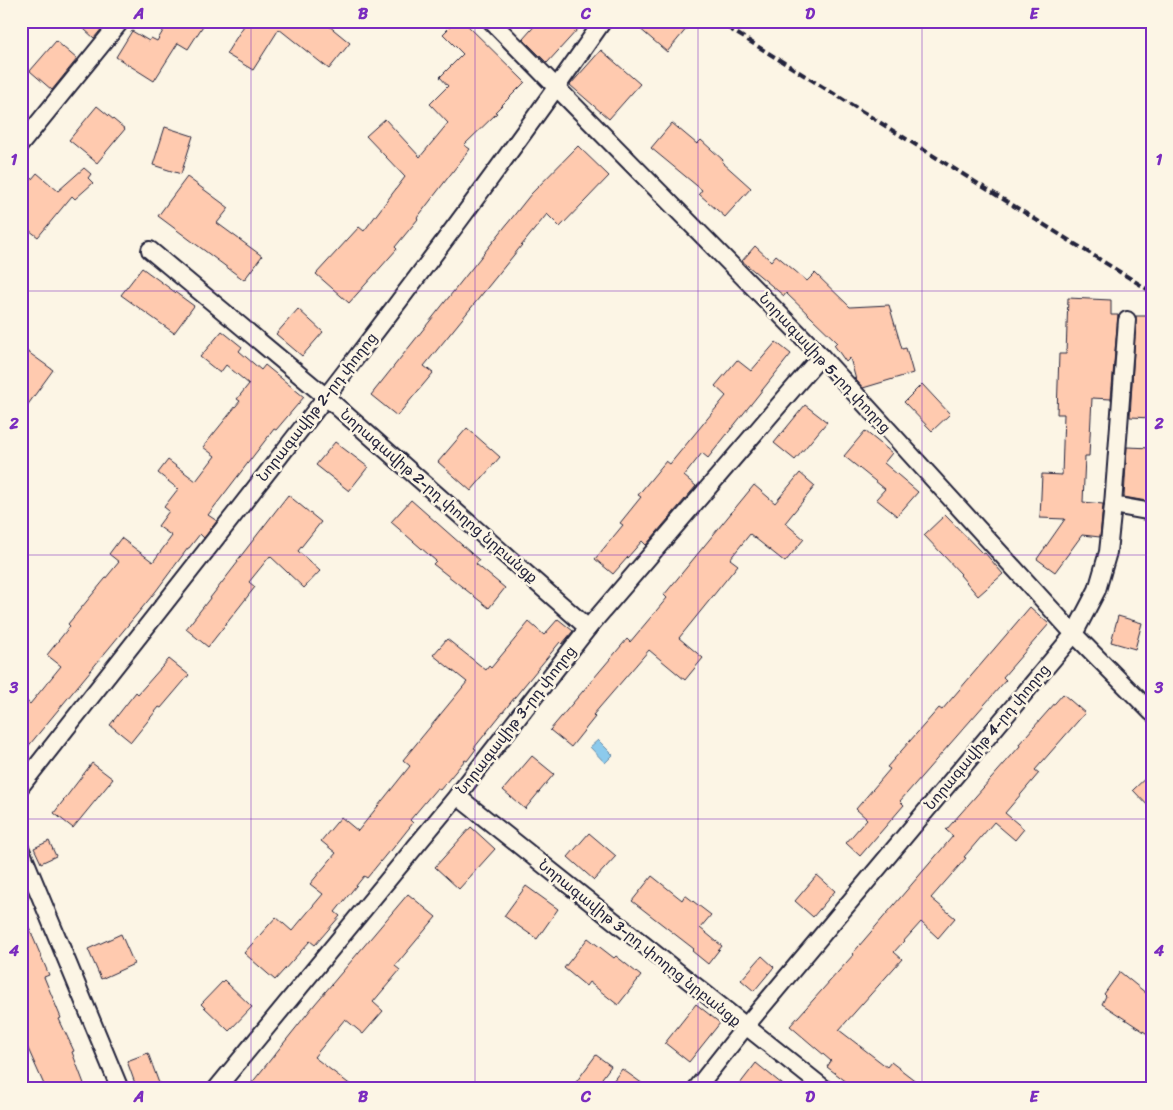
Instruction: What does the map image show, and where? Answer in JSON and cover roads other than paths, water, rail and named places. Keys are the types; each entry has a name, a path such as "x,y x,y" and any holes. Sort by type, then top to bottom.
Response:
{"street":[{"path":"21,144 120,21"},
{"name":"Նորագավիթ 5-րդ փողոց","path":"491,21 821,356 1074,634 1152,713"},
{"name":"Նորագավիթ 2-րդ փողոց","path":"21,786 326,397 604,21"},
{"name":"Նորագավիթ 2-րդ փողոց նրբանցք","path":"150,250 326,397 588,628"},
{"name":"Նորագավիթ 4-րդ փողոց","path":"696,1089 1074,634 1097,590 1108,552 1127,320"},
{"name":"Նորագավիթ 3-րդ փողոց","path":"216,1089 457,796 588,628 821,356"},
{"path":"1113,506 1152,512"},
{"name":"Նորագավիթ 3-րդ փողոց նրբանցք","path":"457,796 824,1089"},
{"path":"21,850 120,1089"}],"water":[{"path":"598,740 613,755 605,763 590,747"}],"railway":[{"path":"717,21 1152,292"}]}
